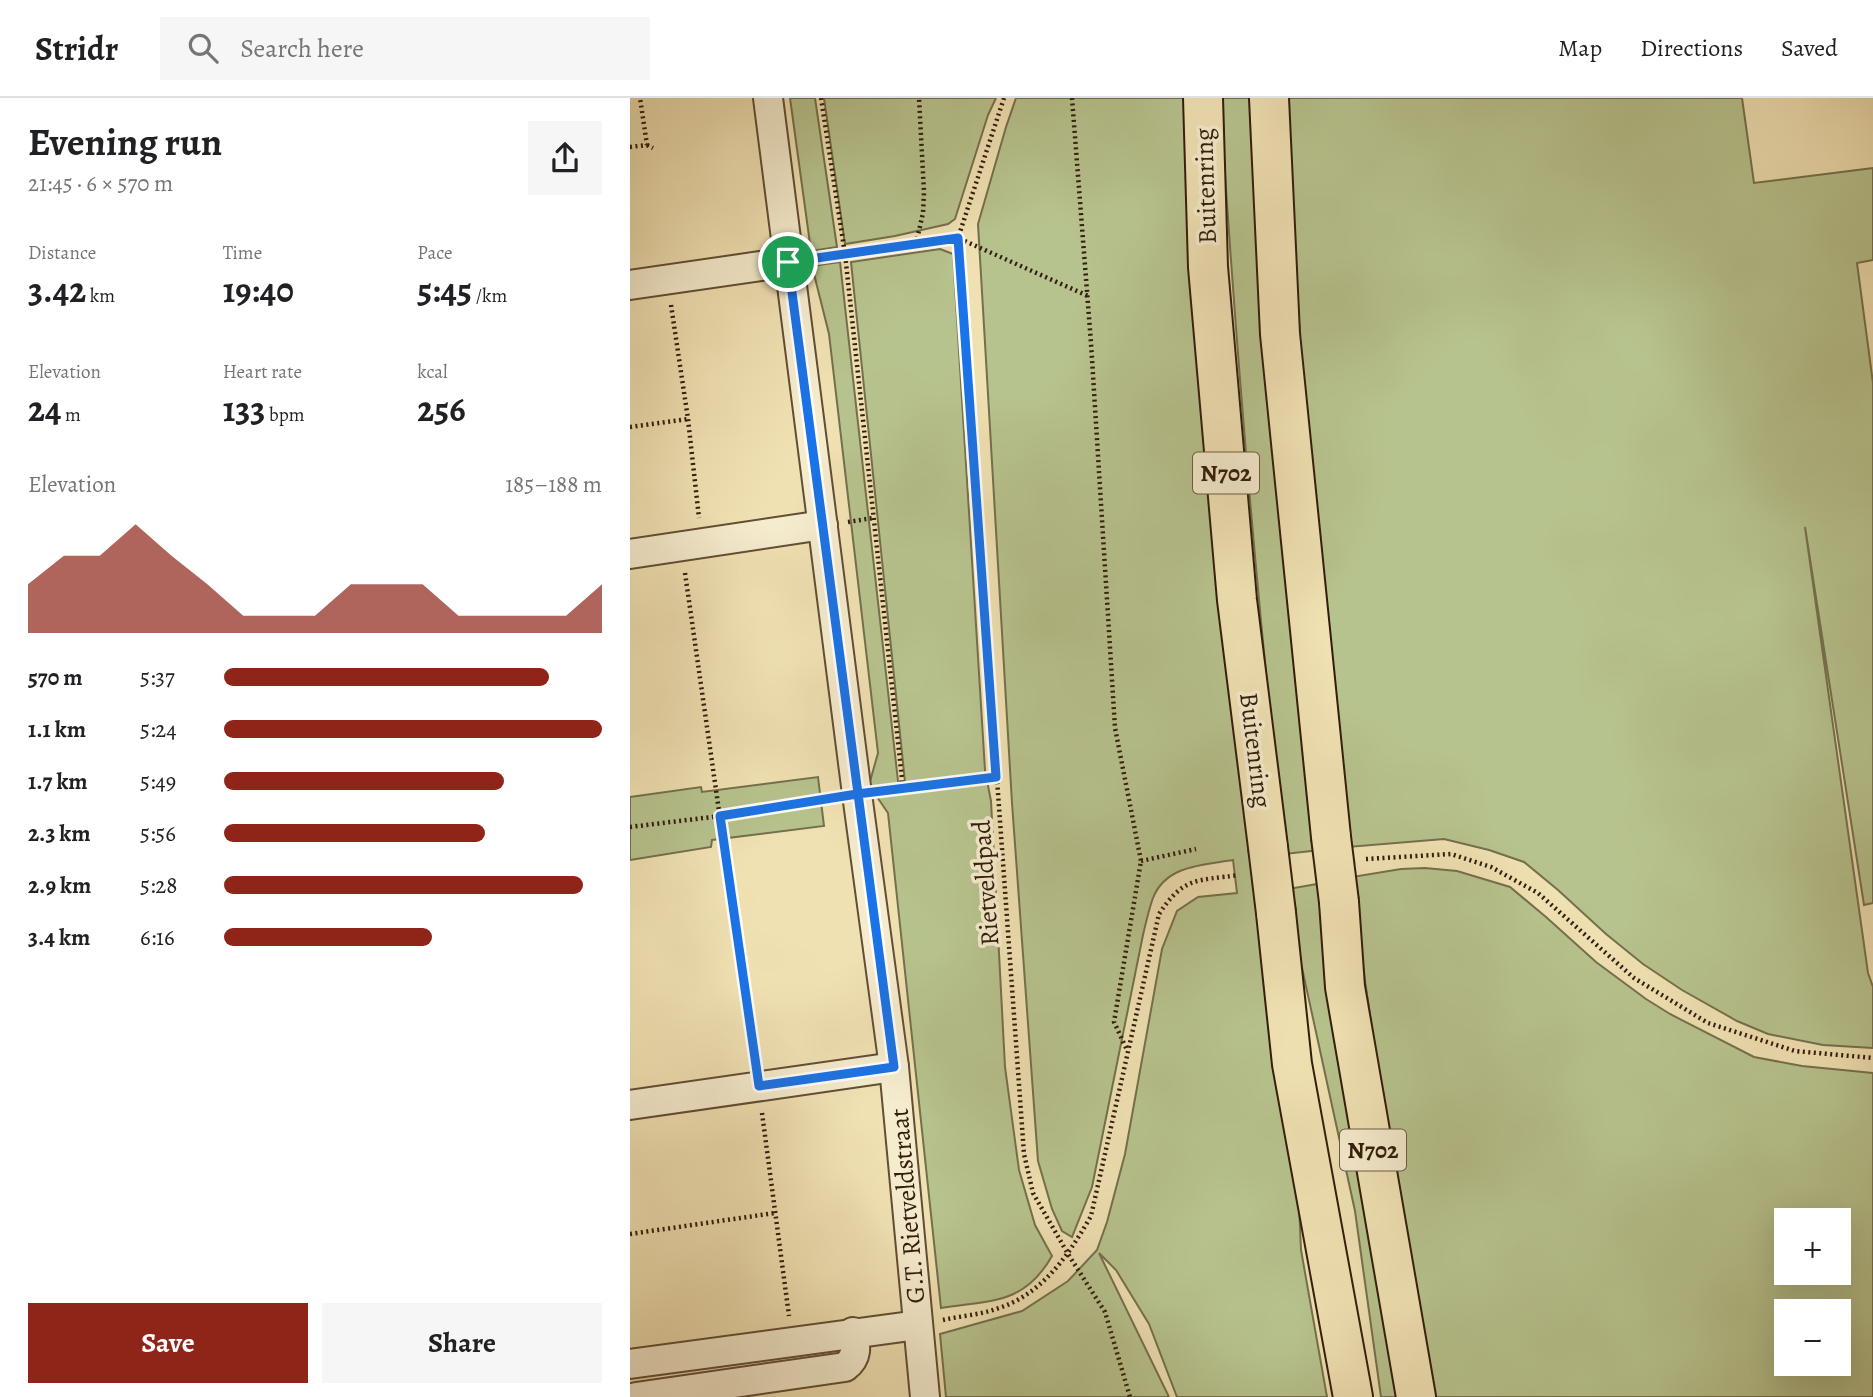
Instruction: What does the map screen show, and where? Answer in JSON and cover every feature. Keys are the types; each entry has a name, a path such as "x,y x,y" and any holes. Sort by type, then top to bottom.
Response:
{"highway":[{"name":"Buitenring","path":"1203,98 1209,281 1237,600 1293,1064 1353,1397"},
{"name":"N702","path":"1269,98 1280,334 1339,902 1345,987 1416,1397"}],"street":[{"name":"G.T. Rietveldstraat","path":"768,98 894,1067 925,1397"},
{"path":"630,285 788,262"},
{"path":"630,554 822,525"},
{"path":"630,1105 894,1067"},
{"path":"630,1364 918,1325"},
{"path":"636,1397 845,1367 852,1361 857,1350 853,1332"}],"path":[{"path":"640,98 647,145"},
{"path":"821,98 845,254 903,788"},
{"path":"916,244 923,214 924,192 919,98"},
{"name":"Rietveldpad","path":"1004,98 958,238 1024,1154 1033,1193 1105,1312 1130,1397"},
{"path":"1072,98 1088,296 1115,728 1141,861 1114,1022 1128,1052"},
{"path":"630,147 647,145 653,148"},
{"path":"788,262 958,238 1088,296"},
{"path":"667,279 688,419 692,545 720,816 792,1341"},
{"path":"630,427 688,419"},
{"path":"630,827 996,777"},
{"path":"1141,861 1196,849"},
{"path":"630,1234 775,1213"}],"green space":[{"path":"790,98 815,98 837,247 811,251"},
{"path":"824,98 996,98 988,115 955,219 948,224 845,244"},
{"path":"1016,98 1194,98 1297,1160 1301,1250 1327,1397 1177,1397 1149,1324 1116,1270 1099,1253 1169,1397 946,1397 940,1334 1022,1311 1068,1281 1097,1250 1125,1154 1162,949 1177,911 1198,897 1237,893 1233,860 1187,868 1176,873 1159,887 1153,898 1143,935 1092,1187 1072,1237 1062,1231 1052,1209 1038,1161 1012,803 978,224"},
{"path":"1220,98 1255,98 1320,850 1285,854 1248,477"},
{"path":"1286,98 1742,98 1754,183 1873,168 1873,260 1857,263 1873,383 1873,903 1864,905 1805,527 1868,973 1873,987 1873,1048 1823,1045 1768,1034 1737,1021 1643,964 1524,862 1444,839 1348,847 1301,355"},
{"path":"940,249 953,254 985,770 991,801 1005,1067 1019,1170 1035,1225 1052,1256 1030,1284 1018,1292 991,1301 941,1308 888,813 869,785 878,753 829,334 812,266 840,262 898,781 905,782 851,262"},
{"path":"818,777 824,826 712,840 711,847 630,860 630,797 701,787 702,792"},
{"path":"1425,868 1457,871 1510,887 1596,962 1670,1014 1754,1057 1802,1066 1873,1073 1873,1397 1433,1397 1398,1203 1352,877"},
{"path":"1323,883 1403,1397 1381,1397 1355,1211 1292,922 1288,889"}],"route":[{"path":"788,262 857,794 894,1067 759,1086 720,816 857,794 996,777 958,238 788,262"}]}
